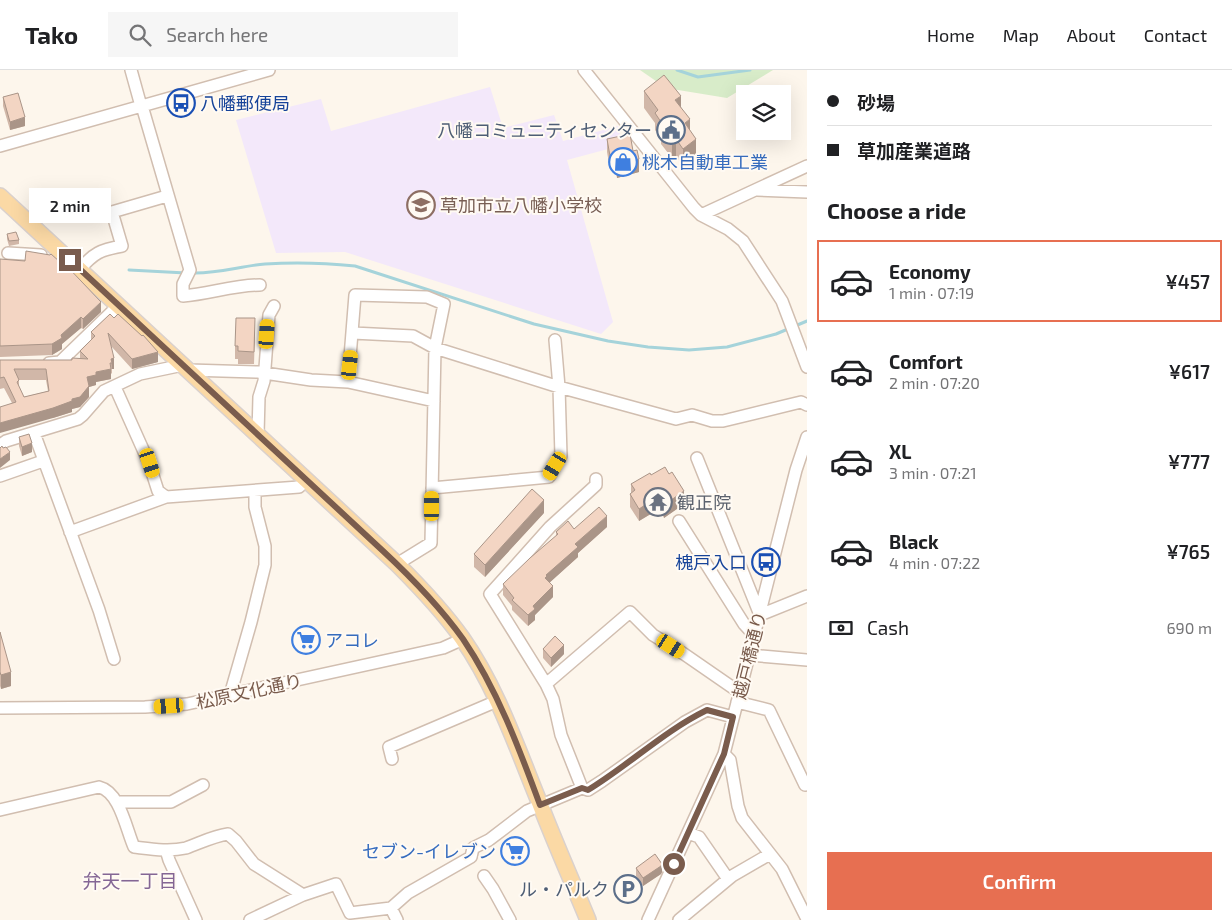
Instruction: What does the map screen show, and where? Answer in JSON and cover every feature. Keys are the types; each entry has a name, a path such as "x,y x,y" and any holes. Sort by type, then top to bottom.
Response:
{"main road":[{"path":"0,196 258,434 419,586 462,639 485,677 510,730 588,920"}],"street":[{"path":"131,70 190,270 183,284 183,296 249,285 260,285"},
{"path":"0,146 269,70"},
{"path":"584,70 694,208 701,215 728,229 743,241 782,301 807,367"},
{"path":"701,215 807,166"},
{"path":"756,190 807,192"},
{"path":"80,269 92,255 105,249 122,246 112,212 167,196"},
{"path":"8,252 50,256 60,250"},
{"path":"348,382 355,295 427,297 444,304 435,348 432,543 397,564"},
{"path":"40,363 60,362 119,305"},
{"path":"258,434 259,396 264,373 269,315 274,306"},
{"path":"353,333 413,336 435,348 676,419 692,415 712,421 723,421 801,402 807,405"},
{"path":"432,488 549,477 561,456 559,386 555,340"},
{"path":"0,445 6,441 78,419 104,391 115,387 130,377 186,367 348,382 434,401"},
{"path":"115,387 150,463 158,490 166,497"},
{"path":"34,433 100,610 114,659"},
{"name":"越戸橋通り","path":"648,920 724,754 796,470 807,437"},
{"path":"697,458 760,615 807,596"},
{"path":"0,476 43,461"},
{"path":"582,788 561,735 553,699 546,684 490,594 550,527 596,485 596,479"},
{"path":"70,532 166,497 298,487 306,480"},
{"path":"230,695 251,622 264,565 265,546 255,507 255,491"},
{"path":"679,521 744,624 754,635"},
{"path":"546,684 630,612 653,635 684,654 738,697 769,710 805,785 807,784"},
{"name":"松原文化通り","path":"0,708 145,707 187,704 443,648 462,639"},
{"path":"749,656 807,660"},
{"path":"392,760 389,747 497,702"},
{"path":"250,920 303,895 336,884 347,916 391,908 408,893 471,856 473,848 489,840 527,811 582,788 588,790 701,712 707,710 733,717"},
{"path":"724,754 730,760 742,818 782,869 807,919"},
{"path":"117,802 171,802 203,785"},
{"path":"0,810 99,787 106,788 117,802 134,848 166,850 186,848 217,836 228,834 254,864 303,895"},
{"path":"688,833 699,837 728,879"},
{"path":"166,850 196,920"},
{"path":"679,920 728,879 770,854"},
{"path":"484,876 510,920"},
{"path":"391,908 397,920"}],"shaded area":[{"name":"草加市立八幡小学校","path":"490,87 503,128 554,115 563,141 618,126 623,145 567,160 613,322 601,334 345,252 276,253 236,120 321,99 331,131"}],"green space":[{"path":"640,70 773,70 748,85 736,85 736,93 727,98 666,88"}],"building":[{"path":"664,75 681,96 675,100 690,119 685,123 696,139 683,149 676,139 672,141 661,127 663,125 655,113 658,110 644,91"},
{"path":"18,93 25,117 10,122 3,97"},
{"path":"630,134 633,151 637,150 639,159 617,165 615,156 610,156 607,139"},
{"path":"16,232 19,240 9,241 7,234"},
{"path":"26,251 51,254 60,262 62,261 101,302 83,319 81,317 61,335 62,338 52,344 0,346 0,259 25,261"},
{"path":"110,314 114,318 118,314 143,335 158,352 132,359 108,333 114,358 111,359 111,369 96,372 96,375 87,377 89,386 80,397 53,408 0,423 0,407 16,402 4,377 0,378 0,360 88,359 80,351 95,336 91,332","holes":["14,369 46,369 49,391 24,397 17,382 19,380"]},
{"path":"236,318 255,318 254,352 238,351 238,346 235,346"},
{"path":"29,434 32,443 22,447 19,437"},
{"path":"2,446 3,448 6,447 10,452 0,459 0,448"},
{"path":"665,467 669,474 672,472 684,491 664,505 659,496 639,509 630,494 635,490 631,484"},
{"path":"532,489 544,500 485,565 474,554"},
{"path":"599,507 607,516 575,544 578,547 546,575 545,578 553,586 533,606 535,609 528,615 512,600 514,598 503,584 558,534 556,532 568,521 574,529"},
{"path":"0,632 11,672 1,675 0,672"},
{"path":"555,636 564,645 551,658 543,649"},
{"path":"655,854 662,864 661,866 643,878 636,868"}],"waterway":[{"path":"677,70 698,77 750,70"},
{"path":"192,273 276,263 355,266 534,324 608,341 648,347 689,350 727,347 776,334 807,321"},
{"path":"129,270 186,273"}],"place":[{"name":"八幡郵便局","path":"181,103"},
{"name":"八幡コミュニティセンター","path":"671,130"},
{"name":"桃木自動車工業","path":"623,162"},
{"name":"草加市立八幡小学校","path":"421,205"},
{"name":"観正院","path":"658,502"},
{"name":"槐戸入口","path":"766,562"},
{"name":"アコレ","path":"306,640"},
{"name":"セブン-イレブン","path":"515,851"},
{"name":"ル・パルク","path":"628,889"}],"district":[{"name":"弁天一丁目","path":"130,880"}],"route":[{"path":"70,260 419,586 462,639 485,677 510,730 540,805 582,788 588,790 696,715 707,710 733,717 724,754 674,864"}]}
